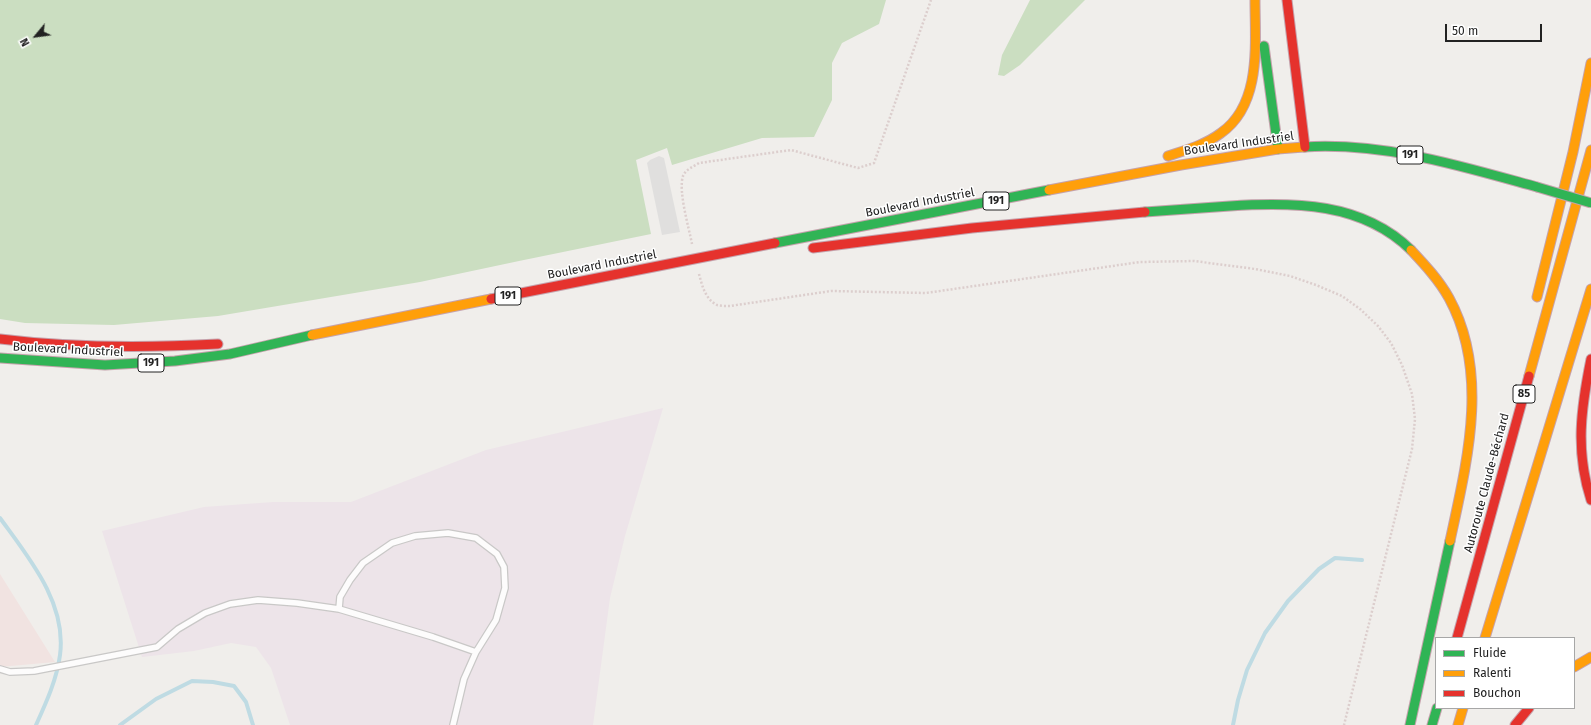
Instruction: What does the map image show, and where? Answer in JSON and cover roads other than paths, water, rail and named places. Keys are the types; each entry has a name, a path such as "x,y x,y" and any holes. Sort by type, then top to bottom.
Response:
{"highway":[{"path":"1158,159 1208,143 1228,129 1242,111 1247,101 1253,78 1255,0"},
{"path":"1259,0 1265,58 1278,149"},
{"path":"1287,0 1306,147"},
{"path":"1535,303 1573,152 1591,63"},
{"name":"Boulevard Industriel","path":"0,358 105,365 141,364 230,354 300,337 715,255 1181,165 1278,149 1348,147 1399,152 1464,167 1591,203"},
{"name":"Autoroute Claude-Béchard","path":"1456,637 1591,150"},
{"path":"1002,200 1137,164"},
{"path":"806,248 1006,225 1221,206 1269,204 1314,206 1339,211 1370,222 1401,241 1437,278 1455,308 1465,338 1472,380 1473,402 1470,444 1465,470 1410,725"},
{"path":"715,255 786,250"},
{"path":"1485,637 1591,289"},
{"name":"Boulevard Industriel","path":"242,342 300,337"},
{"name":"Boulevard Industriel","path":"0,339 48,344 124,347 166,347 227,343"},
{"path":"1591,359 1582,402 1580,440 1585,481 1591,500"},
{"path":"1483,543 1508,418"},
{"path":"1575,666 1591,657"},
{"path":"1432,725 1437,709"},
{"path":"1458,725 1463,709"},
{"path":"1515,725 1528,709"}],"lane":[{"path":"339,609 340,597 350,580 363,563 392,542 415,536 448,533 476,538 496,554 504,567 505,588 496,620 476,652 464,679 453,725"},
{"path":"0,669 10,672 34,671 157,647 178,629 205,613 230,604 258,600 296,603 339,609 433,637 476,652"}],"waterway":[{"path":"0,518 23,549 44,582 58,617 61,636 59,664 51,691 36,725"},
{"path":"1233,725 1238,700 1247,670 1265,633 1288,601 1319,569 1335,558 1362,560"},
{"path":"120,725 156,699 192,681 213,682 234,686 246,702 253,725"}]}
